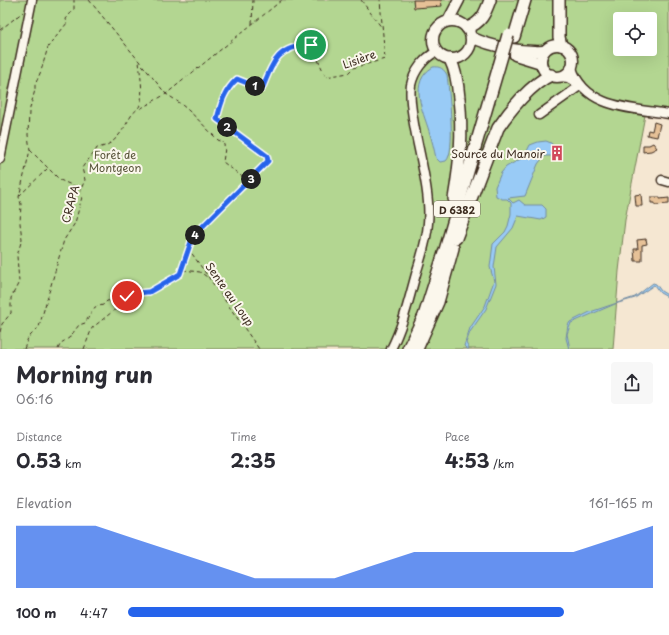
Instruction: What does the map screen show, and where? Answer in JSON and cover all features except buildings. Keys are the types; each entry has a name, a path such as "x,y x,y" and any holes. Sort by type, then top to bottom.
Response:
{"highway":[{"path":"466,29 479,22 486,12 490,0"},
{"name":"D 6382","path":"511,36 517,0"},
{"name":"D 6382","path":"408,349 424,316 511,36 525,0"},
{"path":"559,0 559,37 561,45"},
{"path":"445,250 460,159 462,136 458,89 455,72 450,59"},
{"name":"D 6382","path":"417,349 438,302 502,66"},
{"path":"456,238 498,128 508,113 528,92 544,78 555,76"}],"main road":[{"path":"458,3 470,47 468,51 460,58 450,59 445,58 436,52 433,46 434,33 437,28 448,21 458,3"},
{"path":"448,21 466,29 481,43 529,51 544,51 552,46 561,45 571,52 573,60 572,68 564,75 555,76 543,68 541,63 544,51"},
{"path":"468,51 486,49 528,58 541,63"}],"street":[{"path":"0,159 31,3"},
{"path":"392,349 405,314 425,243 428,223 426,191 411,102 411,85 417,70 430,55 436,52"},
{"path":"572,68 581,85"},
{"path":"555,76 568,78 581,85 591,95 603,102 669,114"},
{"path":"539,116 581,85"}],"path":[{"path":"0,332 2,324 11,313 11,298 19,282 17,256 22,239 20,224 21,204 18,197 30,150 28,135 29,112 36,90 35,85 48,47 67,23 66,19 74,9 74,0"},
{"path":"89,0 166,94 178,101 218,140 223,142 225,148 223,162 246,178 249,182"},
{"path":"252,24 253,0"},
{"path":"138,110 166,94 282,0"},
{"path":"361,0 383,28"},
{"name":"Lisière","path":"182,270 193,236 249,182 268,161 267,156 217,119 221,100 228,86 237,79 262,89 273,63 283,52 305,46 311,45 326,77 348,73 353,68 384,59 380,0"},
{"path":"0,30 31,3"},
{"path":"138,110 141,102 139,61"},
{"name":"CRAPA","path":"24,349 28,338 39,327 64,240 76,223 82,197 81,189 85,180 82,168 94,155 97,148 104,147 121,134 132,114 138,110"},
{"path":"30,150 60,180 81,189"},
{"path":"18,197 48,169"},
{"name":"Sente au Loup","path":"188,248 259,349"},
{"path":"84,349 92,328 117,308 180,274 182,270 200,272 210,280"},
{"path":"58,349 61,343 69,338 79,325 85,323 95,307 103,305 107,301 135,295 144,291 149,292"}],"green space":[{"name":"Forêt de Montgeon","path":"0,0 669,0 669,114 645,115 625,220 619,271 613,349 0,349"}],"water":[{"path":"433,67 442,68 447,75 450,107 451,146 449,156 446,161 440,162 436,158 419,97 421,81 425,73"},
{"path":"546,141 551,143 556,149 561,150 559,156 544,156 538,164 525,196 508,198 513,203 519,200 525,205 542,205 546,209 546,217 541,220 518,216 513,228 497,247 494,267 496,284 486,309 470,332 466,343 469,349 467,349 464,346 470,328 485,306 494,281 490,267 493,244 505,232 511,214 511,203 507,199 502,199 496,196 495,187 501,173 506,167 524,157 530,145"},
{"path":"653,283 669,296 669,298 660,293 654,285 635,298 615,304 571,323 567,334 569,349 566,338 568,325 570,322 590,312 635,297"}],"place":[{"name":"Source du Manoir","path":"557,153"}],"route":[{"path":"127,296 135,295 144,291 149,292 180,274 193,236 248,183 268,161 267,156 217,119 221,100 228,86 237,79 262,89 273,63 283,52 311,45"}]}
